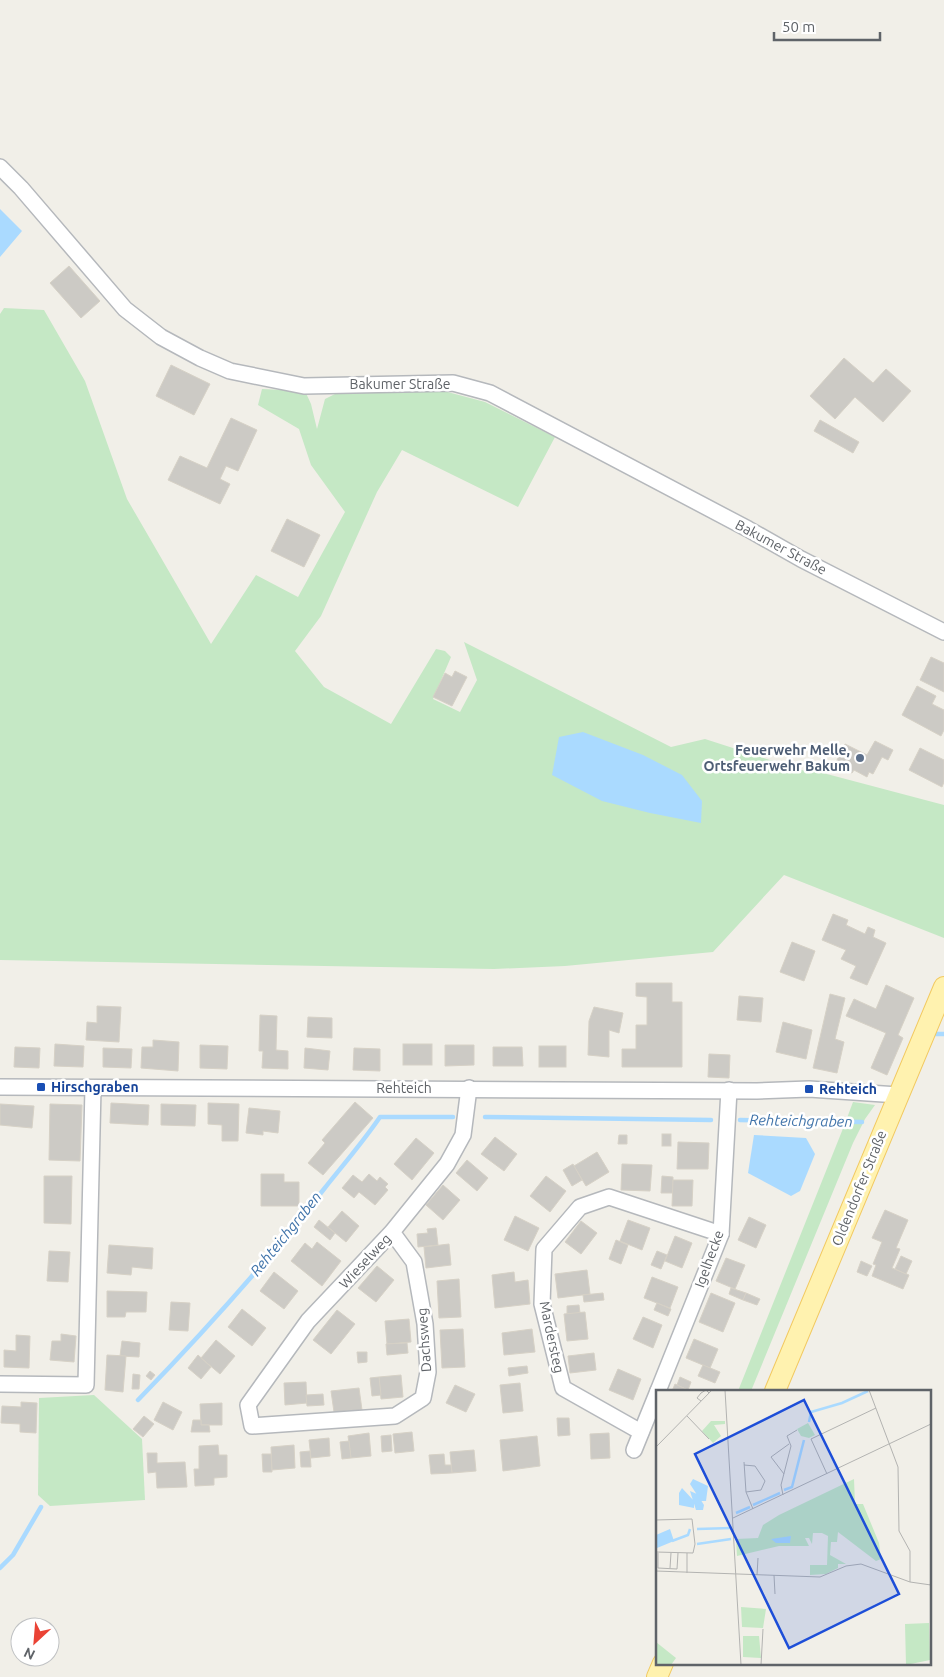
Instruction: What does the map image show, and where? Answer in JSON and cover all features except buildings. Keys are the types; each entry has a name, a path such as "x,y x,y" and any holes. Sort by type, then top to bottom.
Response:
{"main road":[{"name":"Oldendorfer Straße","path":"775,1390 944,986"},
{"path":"657,1677 663,1664"}],"street":[{"name":"Bakumer Straße","path":"0,167 21,188 125,309 161,337 200,358 230,371 304,386 453,383 490,393 748,529 801,559 944,632"},
{"name":"Rehteich","path":"0,1087 809,1089 898,1095"},
{"path":"0,1384 86,1384 92,1088"},
{"name":"Wieselweg","path":"252,1426 248,1405 308,1321 392,1232 447,1164 463,1135 469,1088"},
{"name":"Igelhecke","path":"658,1390 721,1234 729,1090"},
{"name":"Mardersteg","path":"641,1432 563,1388 542,1304 544,1249 580,1207 609,1197 721,1234"},
{"name":"Dachsweg","path":"252,1426 395,1416 423,1398 428,1372 425,1324 414,1262 392,1232"},
{"name":"Igelhecke","path":"634,1450 656,1396"}],"green space":[{"path":"4,308 44,310 85,381 127,499 211,644 256,575 298,597 345,512 311,465 299,429 258,405 262,389 305,391 311,404 317,429 325,399 337,393 440,390 485,402 555,437 518,507 402,450 377,492 321,616 295,651 324,687 391,724 436,649 445,651 451,657 433,699 460,712 477,680 464,642 671,747 705,739 801,770 823,773 944,805 944,938 784,875 713,952 565,966 494,969 0,960 0,314"},
{"path":"853,1102 875,1105 865,1119 853,1143 751,1390 738,1390"},
{"path":"94,1395 142,1439 145,1500 50,1506 38,1495 39,1398"}],"water":[{"path":"0,209 22,231 0,257"},
{"path":"583,732 643,755 682,775 702,801 701,823 602,801 552,775 559,737"},
{"path":"754,1135 806,1138 815,1154 800,1191 791,1196 748,1173"}],"waterway":[{"name":"Rehteichgraben","path":"931,1036 932,1034 944,1034"},
{"name":"Rehteichgraben","path":"138,1400 257,1271 380,1117 453,1117"},
{"name":"Rehteichgraben","path":"485,1117 711,1120"},
{"name":"Rehteichgraben","path":"740,1120 862,1122"},
{"name":"Rehteichgraben","path":"0,1568 13,1555 41,1507"}],"place":[{"name":"Feuerwehr Melle, Ortsfeuerwehr Bakum","path":"860,758"},
{"name":"Hirschgraben","path":"41,1087"},
{"name":"Rehteich","path":"809,1089"}]}
